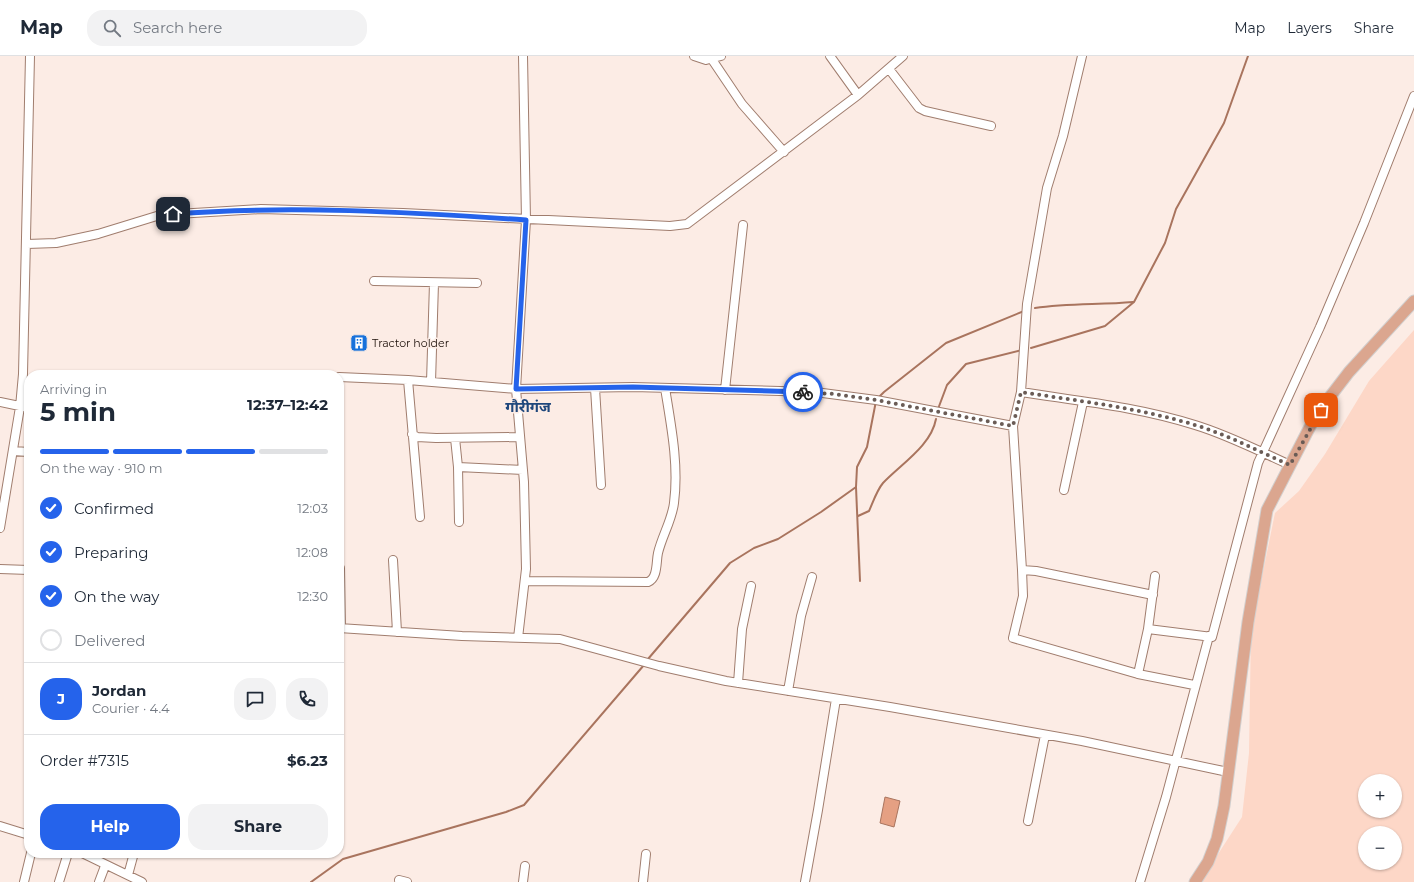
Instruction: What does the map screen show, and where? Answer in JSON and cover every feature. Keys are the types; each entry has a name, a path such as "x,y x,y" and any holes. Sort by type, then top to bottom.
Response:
{"main road":[{"path":"1196,882 1208,862 1217,838 1224,806 1248,622 1267,510 1290,465 1324,405 1369,349 1414,301"}],"street":[{"path":"0,524 20,407 23,374 30,56"},
{"path":"518,638 526,569 523,470 516,389 526,220 522,56"},
{"path":"694,56 706,60 721,56"},
{"path":"830,56 858,95"},
{"path":"26,244 56,243 98,234 160,214 261,209 364,212 670,226 688,224 858,95 903,56"},
{"path":"1082,56 1063,136 1047,188 1027,304 1021,392 1013,426 1023,596 1013,638 1138,674 1194,685"},
{"path":"711,58 742,104 784,152"},
{"path":"889,69 919,108 924,111 991,126"},
{"path":"1148,629 1212,637 1247,500 1262,452 1320,327 1364,223 1414,96"},
{"path":"725,390 743,225"},
{"path":"374,281 477,283"},
{"path":"431,382 434,283"},
{"path":"344,377 408,380 516,389 666,388 834,394 1013,426"},
{"path":"408,380 420,517"},
{"path":"595,388 601,485"},
{"path":"525,581 648,582 655,576 659,551 674,501 675,470 666,388"},
{"path":"1021,392 1167,417 1193,424 1220,433 1290,465"},
{"path":"0,402 24,407"},
{"path":"1064,490 1083,402"},
{"path":"412,434 417,437 520,437"},
{"path":"455,438 458,467 459,522"},
{"path":"13,452 24,452"},
{"path":"458,467 523,470"},
{"path":"393,560 397,632"},
{"path":"0,569 24,570"},
{"path":"1022,570 1036,571 1153,595"},
{"path":"1138,674 1148,629 1155,576"},
{"path":"788,691 801,616 812,577"},
{"path":"738,683 742,629 751,586"},
{"path":"344,628 560,639 659,666 738,683 1045,735 1176,760 1228,772"},
{"path":"1140,882 1176,760 1194,685 1209,636"},
{"path":"805,882 836,699"},
{"path":"1028,822 1045,735"},
{"path":"0,826 24,833"},
{"path":"643,882 646,854"},
{"path":"24,882 30,858"},
{"path":"59,882 66,858"},
{"path":"91,858 105,866 142,882"},
{"path":"128,875 133,858"},
{"path":"99,882 105,866"},
{"path":"523,882 525,866"}],"shaded area":[{"path":"1414,330 1414,882 1200,882 1242,817 1249,753 1251,631 1275,513 1299,491 1325,454 1369,381"},
{"path":"885,797 900,801 894,827 880,823"}],"waterway":[{"path":"1031,348 1105,326 1134,302 1165,243 1176,209 1224,123 1248,56"},
{"path":"1035,308 1060,305 1133,302"},
{"path":"878,398 946,343 1024,311"},
{"path":"938,409 947,385 966,364 1022,350"},
{"path":"860,581 856,487 857,467 867,447 876,401"},
{"path":"858,516 869,511 883,483 922,446 933,429 936,419"},
{"path":"648,659 730,563 754,548 778,539 821,512 856,487"},
{"path":"311,882 343,859 506,812 524,805 644,665"}],"way so far":[{"path":"803,392 834,394 876,400 1013,426 1021,392 1167,417 1193,424 1220,433 1290,465 1313,424 1316,415 1321,410"}],"place":[{"name":"Tractor holder","path":"359,343"}],"district":[{"name":"गौरीगंज","path":"528,406"}],"route":[{"path":"173,214 261,209 403,213 526,220 516,389 633,387 803,392"}]}
